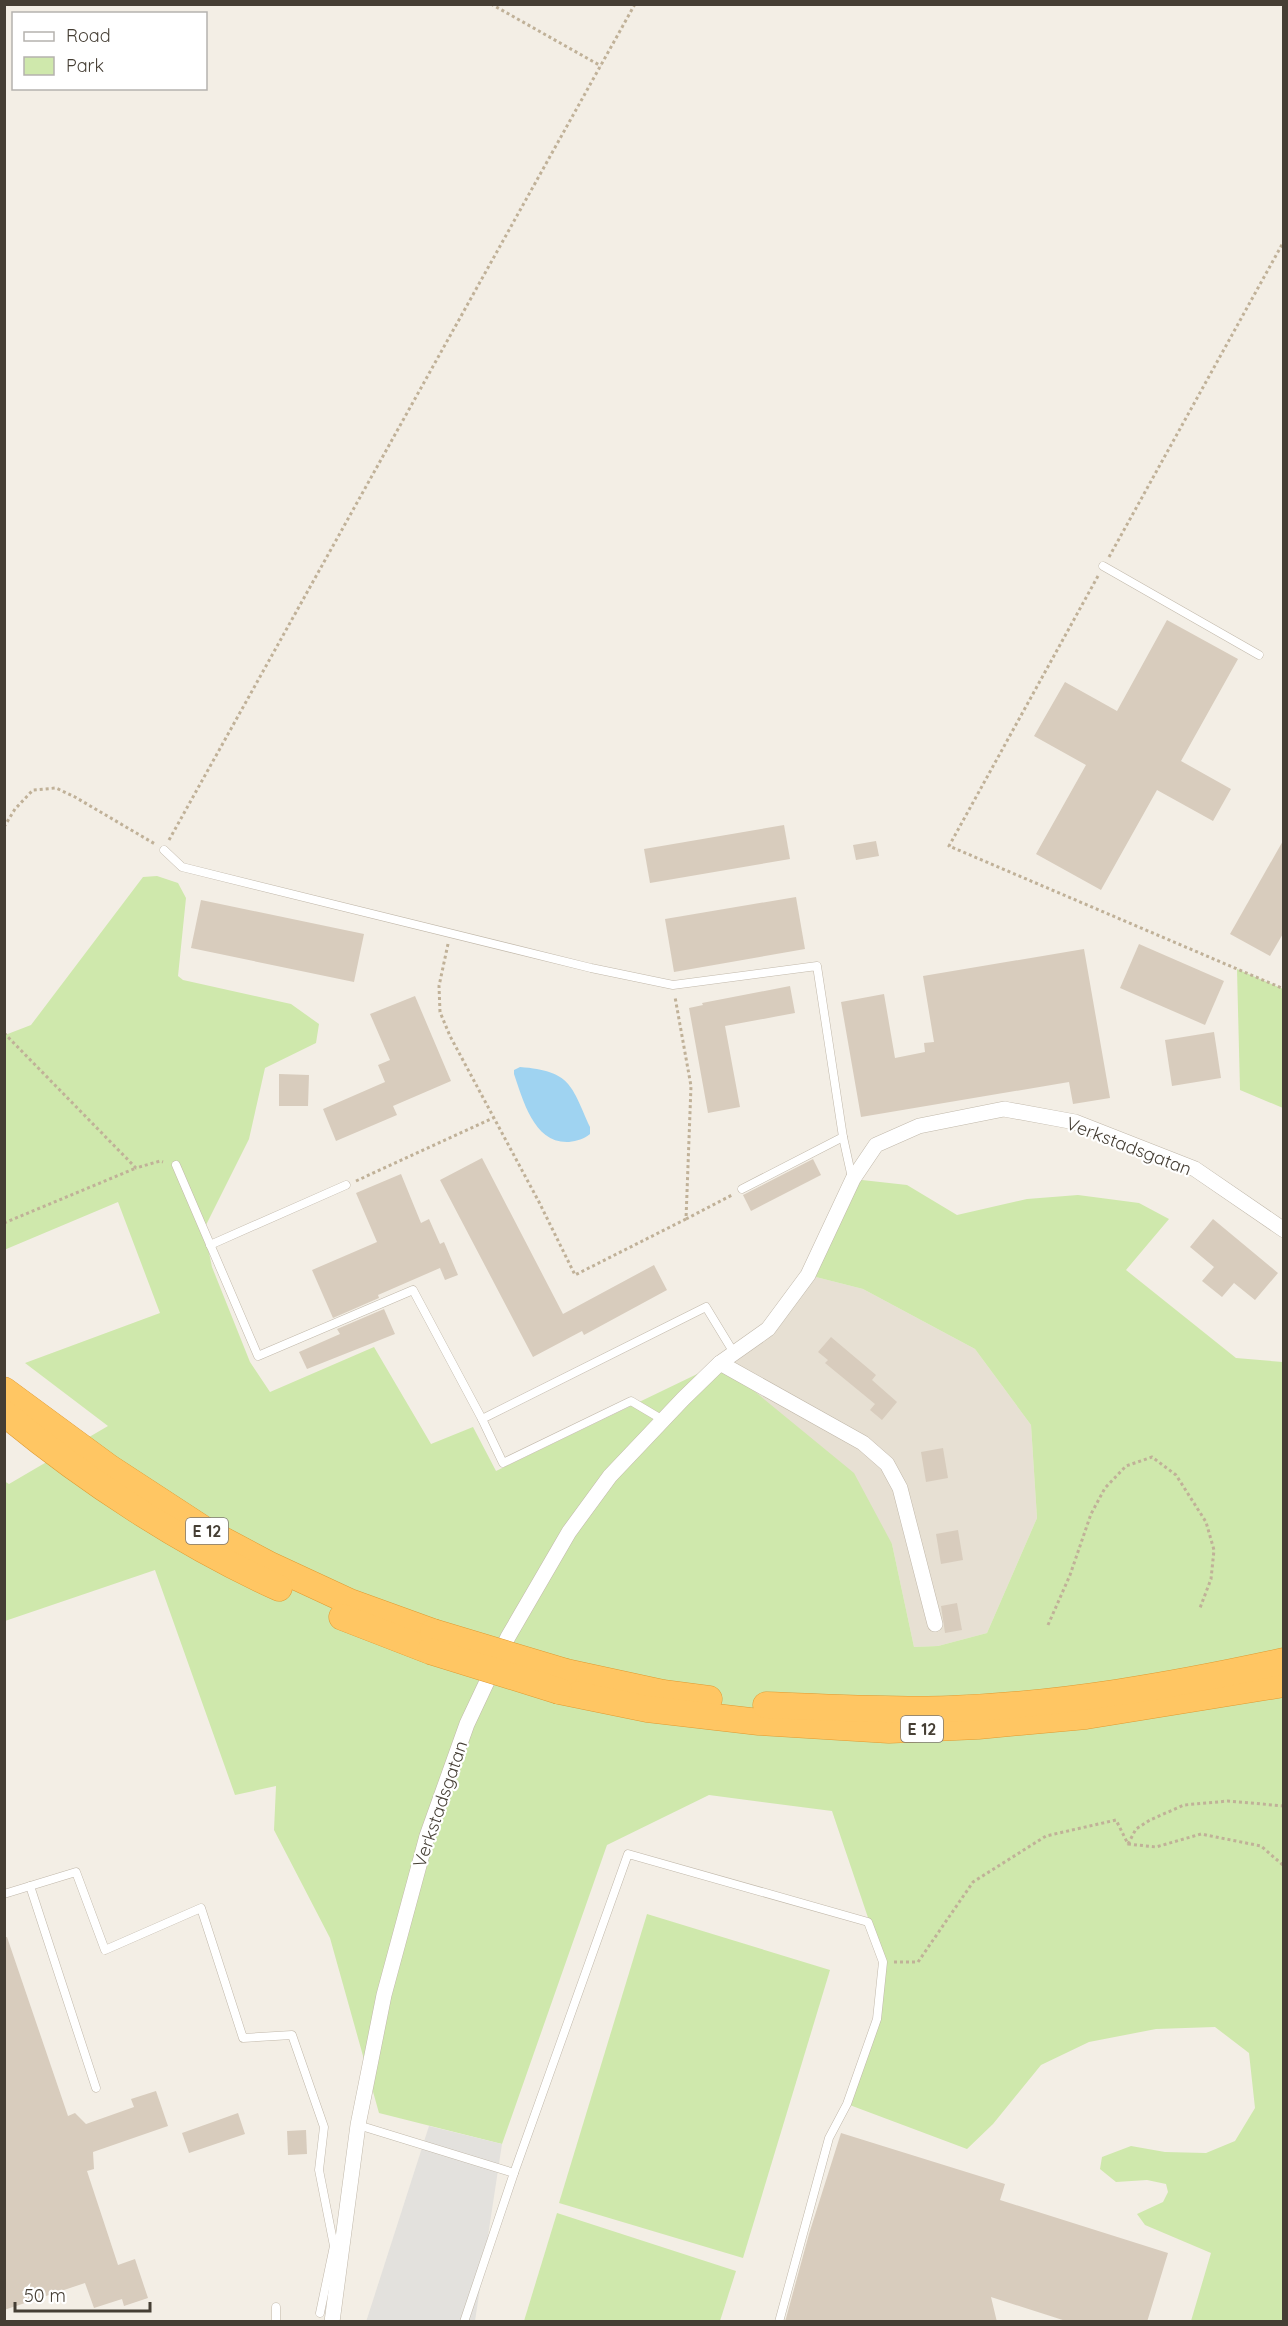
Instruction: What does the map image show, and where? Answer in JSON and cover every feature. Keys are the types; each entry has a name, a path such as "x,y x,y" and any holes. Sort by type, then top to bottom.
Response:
{"highway":[{"name":"E 12","path":"4,1390 110,1468 208,1532 268,1564 432,1641"},
{"name":"E 12","path":"4,1413 103,1487 163,1525 238,1568 350,1620 432,1641 658,1711 759,1722 889,1730 978,1726 1086,1716 1284,1684"},
{"name":"E 12","path":"563,1682 758,1705 949,1709 1086,1698 1219,1675 1284,1661"}],"street":[{"name":"Verkstadsgatan","path":"326,2317 358,2125 384,1995 423,1847 467,1724 508,1637 569,1532 610,1476 663,1420 720,1363 768,1329 808,1275 853,1179 876,1145 919,1126 1004,1109 1075,1122 1195,1169 1284,1230"},
{"path":"720,1363 863,1443 887,1464 900,1488 935,1624"}],"lane":[{"path":"1103,566 1259,655"},
{"path":"164,850 182,867 591,968 674,985 817,966 843,1137 853,1179"},
{"path":"742,1189 843,1137"},
{"path":"176,1165 258,1356 413,1290 503,1463 631,1401 663,1420"},
{"path":"210,1245 346,1185"},
{"path":"482,1419 706,1307 734,1353"},
{"path":"464,2322 514,2173 628,1854 868,1922 883,1962 877,2019 847,2104 829,2138 779,2322"},
{"path":"4,1894 76,1872 105,1950 201,1908 243,2038 292,2035 324,2127 320,2169 334,2246 326,2317"},
{"path":"30,1886 96,2088"},
{"path":"358,2125 514,2173"},
{"path":"276,2307 276,2322"}],"path":[{"path":"491,4 601,66"},
{"path":"4,827 15,809 33,790 56,788 75,796 164,850 635,4"},
{"path":"1284,241 949,846 1284,988"},
{"path":"450,933 439,986 440,1012 450,1036 575,1275 742,1189"},
{"path":"674,985 691,1086 686,1219"},
{"path":"4,1033 136,1168"},
{"path":"346,1185 494,1118"},
{"path":"4,1222 136,1168 160,1161 176,1165"},
{"path":"1048,1625 1070,1575 1091,1514 1105,1488 1126,1466 1152,1457 1176,1475 1206,1522 1214,1550 1211,1579 1200,1608"},
{"path":"1128,1844 1136,1829 1184,1805 1228,1801 1284,1806"},
{"path":"883,1962 918,1962 973,1882 1046,1836 1116,1820 1128,1844"},
{"path":"1128,1844 1156,1847 1201,1834 1261,1846 1284,1866"}],"shaded area":[{"path":"808,1275 863,1289 975,1349 1031,1425 1037,1518 987,1633 938,1646 914,1647 892,1544 720,1363 768,1329"},
{"path":"429,2126 502,2144 475,2321 366,2322"}],"green space":[{"path":"157,876 178,883 186,898 178,976 183,980 291,1004 319,1024 316,1043 265,1068 249,1139 204,1229 212,1267 250,1362 270,1392 374,1347 431,1444 473,1427 496,1471 720,1363 854,1473 892,1544 914,1647 938,1646 987,1633 1037,1518 1031,1425 975,1349 863,1289 808,1275 853,1179 907,1185 957,1215 1027,1199 1078,1195 1139,1203 1169,1219 1126,1270 1236,1358 1283,1362 1283,2321 1191,2321 1211,2253 1145,2225 1137,2214 1163,2202 1168,2192 1166,2184 1147,2180 1116,2182 1100,2169 1102,2157 1131,2146 1165,2152 1206,2153 1235,2141 1255,2108 1249,2053 1215,2027 1156,2029 1089,2042 1041,2065 993,2124 967,2149 847,2104 877,2019 883,1962 832,1811 709,1795 607,1845 502,2144 379,2113 330,1938 274,1830 276,1786 235,1795 155,1570 5,1621 4,1481 9,1484 108,1426 25,1363 160,1313 118,1202 4,1250 5,1035 31,1025 143,877"},
{"path":"1237,969 1283,989 1283,1108 1240,1090"},
{"path":"647,1914 830,1970 743,2258 559,2203"},
{"path":"557,2213 736,2271 720,2321 524,2321"}],"water":[{"path":"520,1067 550,1072 567,1083 578,1100 590,1127 590,1134 569,1142 557,1141 547,1136 526,1107 514,1074 514,1070"}],"building":[{"path":"1167,620 1238,659 1181,761 1231,789 1213,821 1157,790 1101,890 1036,854 1086,765 1034,736 1065,682 1117,711"},
{"path":"784,825 790,859 650,883 644,849"},
{"path":"1284,839 1284,932 1270,956 1230,934"},
{"path":"876,841 879,856 856,860 853,845"},
{"path":"796,897 805,949 674,972 665,919"},
{"path":"201,900 364,934 354,982 191,948"},
{"path":"1139,944 1224,981 1205,1025 1120,988"},
{"path":"1084,949 1110,1098 1073,1104 1069,1082 861,1117 841,1002 884,994 895,1058 925,1052 924,1043 934,1042 923,976"},
{"path":"790,986 795,1013 725,1026 740,1107 708,1113 689,1008 703,1005 702,1003"},
{"path":"415,996 451,1081 393,1106 397,1115 336,1141 323,1109 385,1082 378,1065 390,1060 370,1014"},
{"path":"1214,1032 1221,1078 1172,1086 1165,1040"},
{"path":"279,1074 309,1075 308,1106 279,1106"},
{"path":"482,1158 563,1314 654,1265 667,1290 584,1335 582,1331 533,1357 440,1180"},
{"path":"813,1159 821,1175 751,1211 743,1195"},
{"path":"401,1174 421,1223 429,1219 440,1244 444,1242 458,1275 445,1280 440,1268 333,1318 312,1270 377,1242 356,1193"},
{"path":"1213,1219 1278,1273 1255,1300 1234,1283 1222,1297 1202,1281 1214,1267 1190,1247"},
{"path":"384,1309 395,1334 307,1369 299,1352 340,1334 337,1329"},
{"path":"831,1337 876,1375 872,1380 897,1402 882,1420 870,1410 875,1404 825,1363 828,1360 818,1352"},
{"path":"943,1448 948,1478 926,1482 921,1452"},
{"path":"958,1530 963,1560 941,1564 936,1534"},
{"path":"957,1603 962,1630 945,1633 941,1606"},
{"path":"4,1937 7,1937 68,2116 75,2113 86,2124 134,2107 131,2099 156,2091 168,2126 93,2152 94,2169 87,2171 118,2265 135,2259 148,2298 124,2306 122,2299 94,2308 85,2283 4,2310"},
{"path":"238,2113 245,2134 189,2153 182,2133"},
{"path":"306,2130 307,2154 288,2155 287,2131"},
{"path":"841,2133 1005,2184 1000,2200 1168,2253 1147,2322 1069,2322 991,2297 997,2322 785,2322 809,2234"}]}
